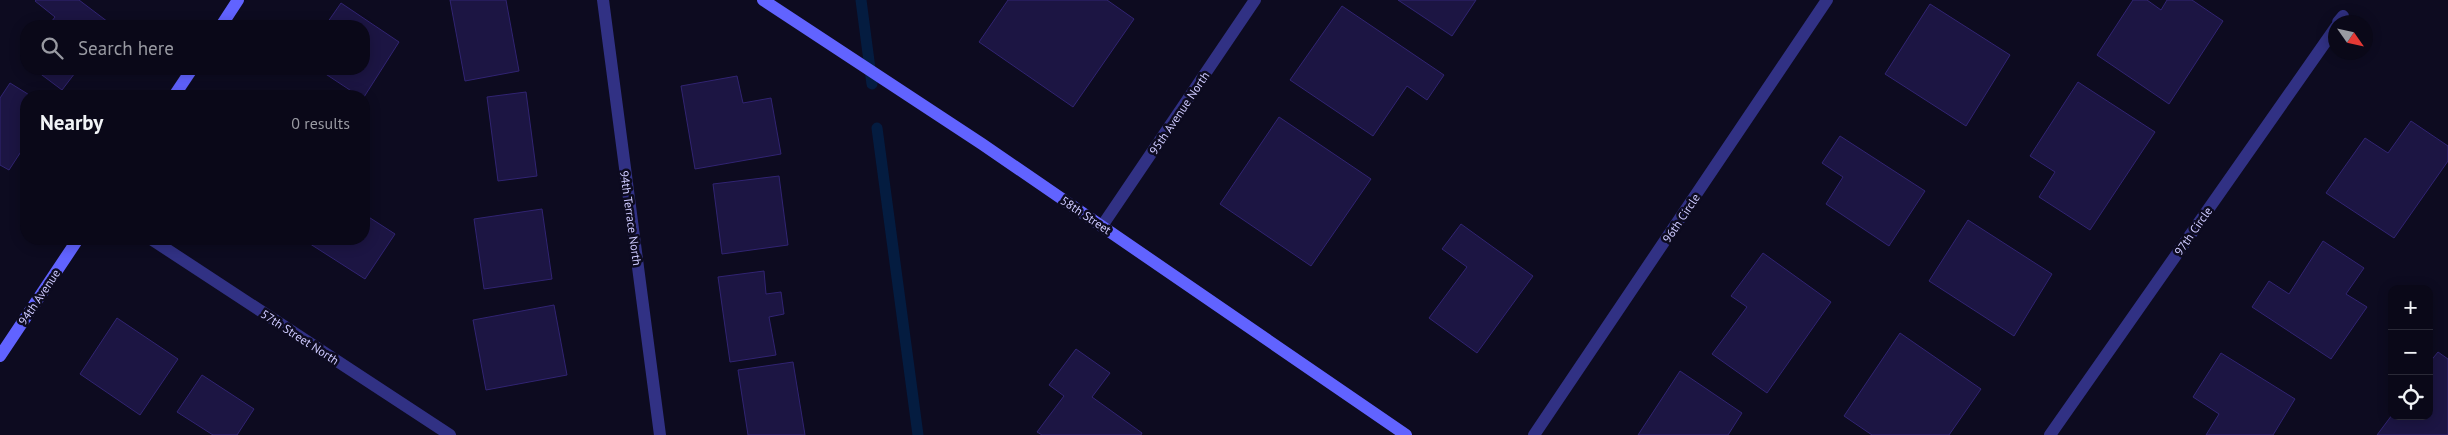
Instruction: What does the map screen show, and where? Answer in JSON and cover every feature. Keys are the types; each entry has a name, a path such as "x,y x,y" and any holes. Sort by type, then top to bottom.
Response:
{"street":[{"path":"225,20 238,0"},
{"name":"94th Terrace North","path":"603,0 660,435"},
{"name":"58th Street","path":"763,0 982,144 1406,435"},
{"name":"95th Avenue North","path":"1102,226 1255,0"},
{"name":"96th Circle","path":"1534,435 1827,0"},
{"name":"97th Circle","path":"2050,435 2328,38"},
{"path":"178,90 188,75"},
{"name":"94th Avenue","path":"0,356 74,245"},
{"name":"57th Street North","path":"160,245 450,435"}],"building":[{"path":"79,0 105,20 53,20 55,17 35,1"},
{"path":"450,0 506,0 519,71 465,81"},
{"path":"1008,0 1107,0 1134,19 1073,107 979,42"},
{"path":"1398,0 1476,0 1452,36"},
{"path":"2133,0 2147,0 2161,10 2167,0 2192,0 2223,21 2169,104 2097,55"},
{"path":"341,3 366,20 329,20"},
{"path":"1930,4 2010,55 1966,126 1885,74"},
{"path":"1342,6 1444,75 1427,100 1407,86 1373,136 1290,80"},
{"path":"370,22 399,42 368,90 350,90 327,75 370,75"},
{"path":"42,75 73,75 62,90"},
{"path":"737,76 743,103 771,98 781,154 695,169 681,86"},
{"path":"2078,82 2155,132 2090,230 2039,197 2055,172 2030,156"},
{"path":"10,83 21,90 20,153 9,170 0,165 0,98"},
{"path":"526,92 537,176 498,181 487,97"},
{"path":"1279,117 1371,179 1311,266 1220,204"},
{"path":"2411,121 2448,146 2448,161 2394,238 2326,193 2365,138 2388,153"},
{"path":"1840,136 1925,191 1889,246 1826,204 1843,177 1822,163"},
{"path":"779,176 788,245 722,254 713,184"},
{"path":"542,209 552,279 484,289 474,219"},
{"path":"370,218 395,234 365,279 312,245 370,245"},
{"path":"1968,220 2052,274 2014,336 1929,281"},
{"path":"1461,224 1533,276 1477,353 1429,318 1467,267 1442,249"},
{"path":"2323,241 2364,268 2346,294 2367,307 2331,359 2252,307 2269,281 2289,294"},
{"path":"1763,253 1831,302 1767,393 1712,354 1747,307 1731,296"},
{"path":"764,271 766,294 781,292 784,314 769,317 776,355 730,362 718,277"},
{"path":"554,305 567,375 486,390 473,320"},
{"path":"117,318 178,359 140,415 80,374"},
{"path":"1900,333 1981,389 1949,435 1872,435 1844,416"},
{"path":"1076,349 1110,373 1092,397 1142,433 1141,435 1042,435 1037,432 1064,396 1049,385"},
{"path":"2438,352 2448,359 2448,435 2377,435 2388,420 2433,420 2433,358"},
{"path":"2221,353 2295,399 2273,435 2206,435 2219,414 2193,397"},
{"path":"793,362 805,435 748,435 738,370"},
{"path":"1680,371 1742,413 1728,435 1638,435"},
{"path":"202,375 254,409 237,435 213,435 177,412"}],"waterway":[{"path":"861,0 872,84"},
{"path":"877,128 918,435"}]}
